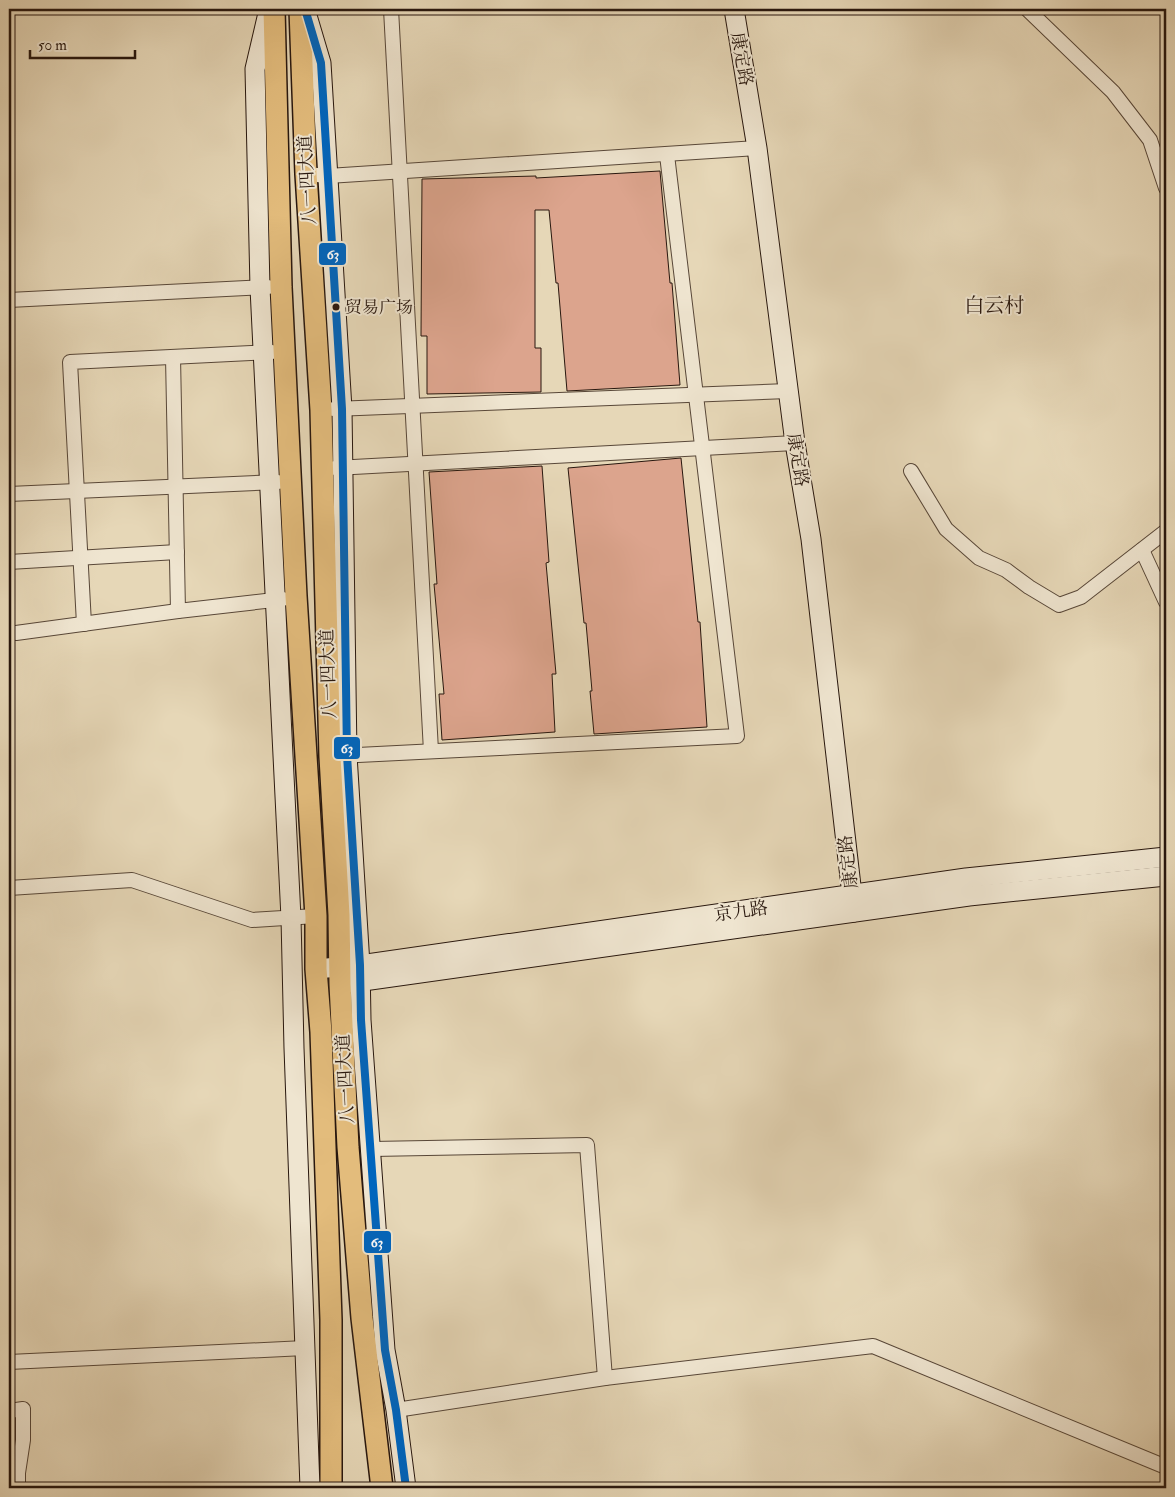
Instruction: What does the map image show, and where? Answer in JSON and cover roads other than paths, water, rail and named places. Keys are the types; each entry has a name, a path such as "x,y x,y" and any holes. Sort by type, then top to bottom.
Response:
{"main road":[{"name":"八一四大道","path":"274,9 270,287 285,350 291,482 286,598 316,916 332,1320 331,1488"},
{"name":"八一四大道","path":"300,9 306,174 339,756 340,915 350,974 348,1147 362,1318 382,1488"},
{"path":"362,1318 368,1488"},
{"path":"332,1320 341,1488"}],"street":[{"path":"269,9 255,69 270,287 262,353 270,482 286,598 294,1048 310,1488"},
{"path":"305,9 321,63 342,409 344,468 339,756 737,736 667,155"},
{"path":"390,9 431,751"},
{"name":"康定路","path":"734,9 757,148 795,443 811,539 853,904"},
{"path":"1027,9 1118,98 1150,140 1166,188"},
{"path":"306,174 328,176 757,148"},
{"path":"9,300 270,287"},
{"path":"84,624 70,362 262,353 285,350"},
{"path":"173,357 178,610"},
{"path":"320,410 788,391"},
{"path":"322,469 795,443"},
{"path":"911,471 946,529 979,558 1006,570 1029,588 1059,605 1081,597 1166,531"},
{"path":"9,494 291,482"},
{"path":"1142,550 1166,602"},
{"path":"9,562 177,552"},
{"path":"16,633 178,610 286,598"},
{"name":"京九路","path":"853,904 966,878 1166,857"},
{"name":"京九路","path":"317,978 853,904 969,896 1166,876"},
{"path":"9,888 132,880 252,920 316,916"},
{"path":"350,974 361,1020 386,1350 406,1488"},
{"path":"372,1149 587,1146 605,1378"},
{"path":"396,1410 605,1378 873,1346 1166,1467"},
{"path":"9,1362 306,1348"},
{"path":"9,1411 23,1410 23,1440 13,1473 18,1488"}],"place":[{"name":"贸易广场","path":"336,307"}],"district":[{"name":"白云村","path":"994,305"}]}
